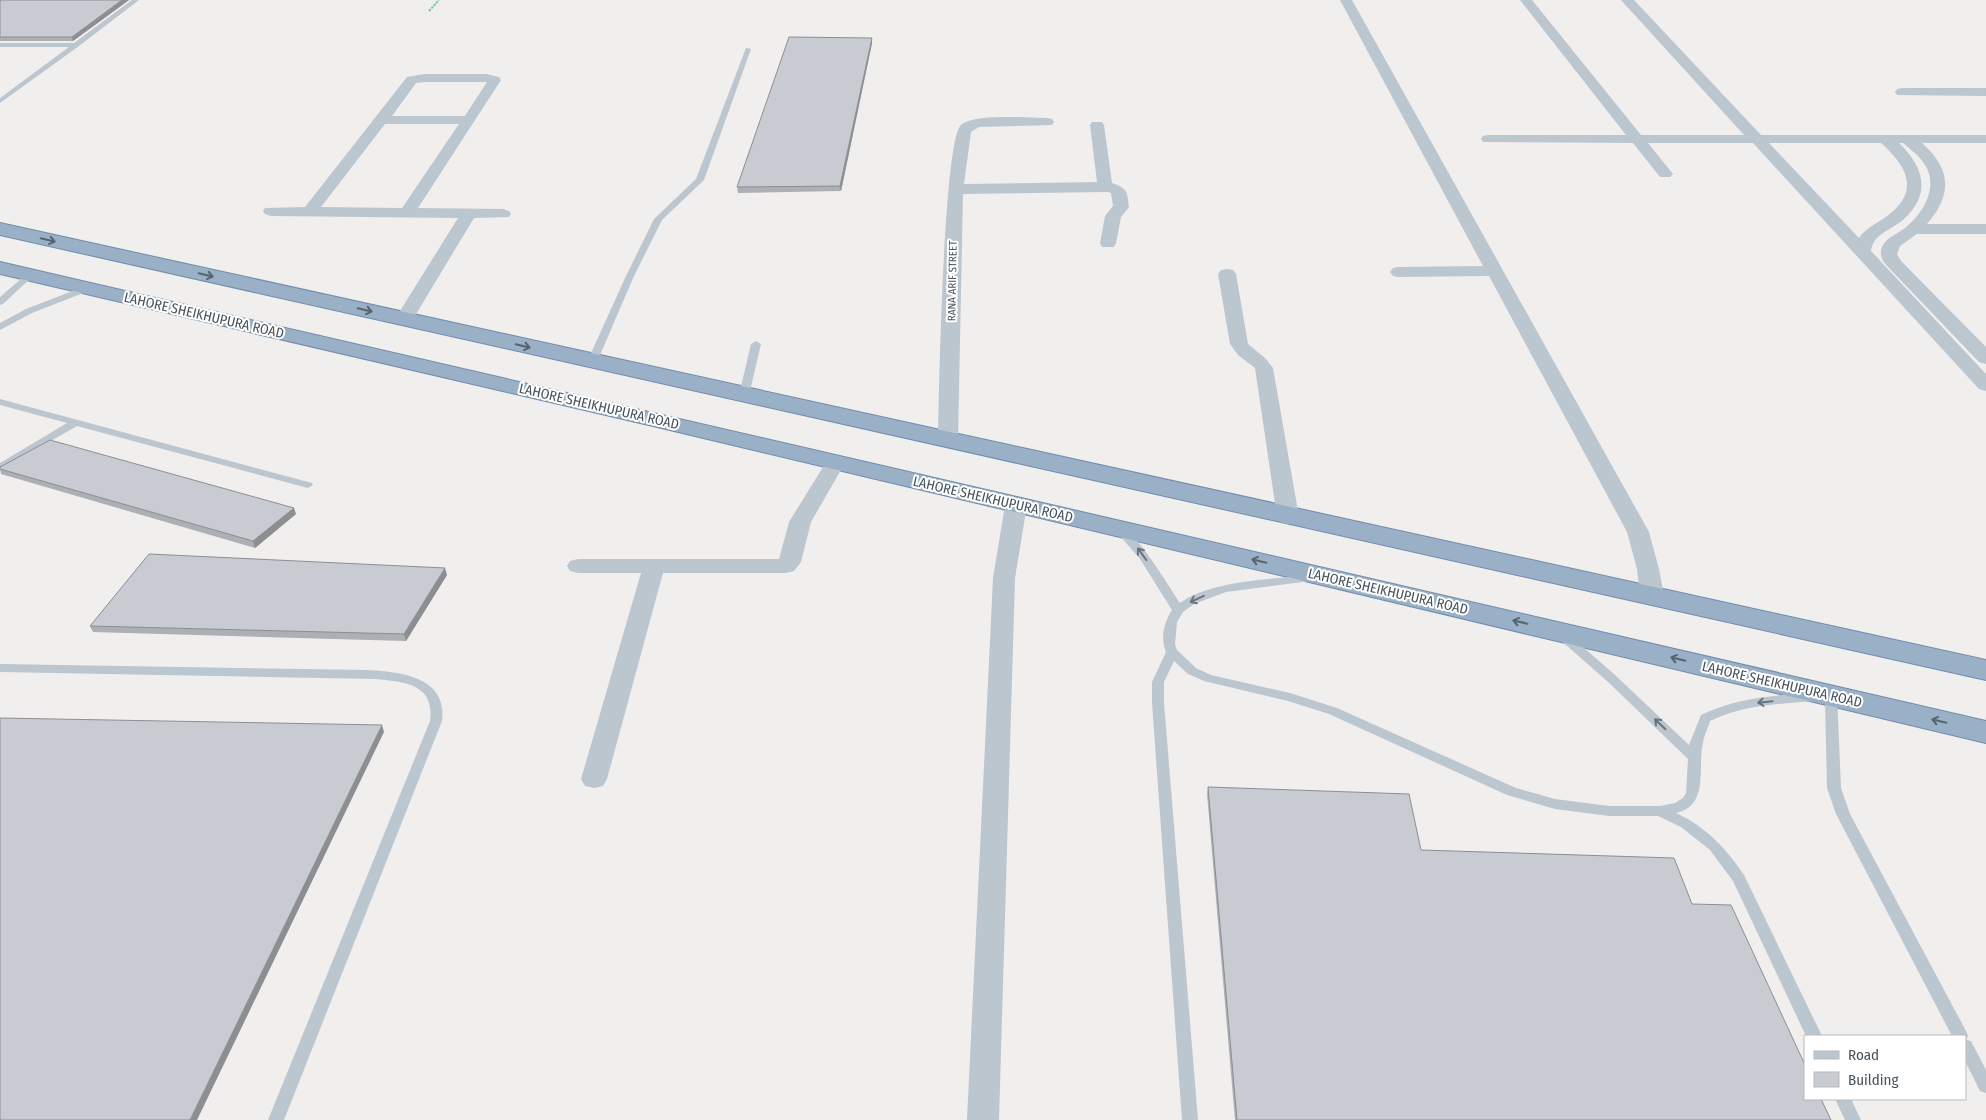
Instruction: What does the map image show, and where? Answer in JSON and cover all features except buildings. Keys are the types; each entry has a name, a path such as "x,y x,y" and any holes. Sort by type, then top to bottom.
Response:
{"highway":[{"path":"0,229 592,362 948,439 1288,517 1652,595 1986,670"},
{"name":"LAHORE SHEIKHUPURA ROAD","path":"0,268 653,419 1986,732"},
{"path":"653,419 690,383"}],"street":[{"path":"1346,0 1638,532 1648,570 1652,595"},
{"path":"1526,0 1665,174"},
{"path":"1627,0 1986,386"},
{"path":"309,212 412,80 426,78 486,78 494,80 407,213"},
{"path":"1902,92 1986,92"},
{"path":"380,120 469,120"},
{"name":"RANA ARIF STREET","path":"948,439 955,189 964,130 977,123 1047,122"},
{"path":"1097,125 1105,185 1109,188"},
{"path":"1488,139 1756,139 1986,146"},
{"path":"1900,143 1986,139"},
{"path":"1900,143 1932,164 1937,174 1938,186 1936,198 1927,215 1891,246 1889,252 1891,259 1986,358"},
{"path":"1862,252 1866,239 1902,212 1914,191 1914,177 1911,166 1900,143"},
{"path":"955,189 1109,188 1119,191 1121,207 1114,216 1108,243"},
{"path":"271,211 503,214"},
{"path":"404,319 469,213"},
{"path":"1913,229 1986,229"},
{"path":"1399,272 1495,271"},
{"path":"1227,274 1239,344 1246,354 1264,368 1288,517"},
{"path":"578,566 788,566 800,522 835,463"},
{"path":"984,1120 1004,578 1016,505"},
{"path":"594,780 654,566"}],"lane":[{"path":"0,100 136,0"},
{"path":"0,45 77,45"},
{"path":"592,362 630,276 658,219 700,180 748,49"},
{"path":"0,302 29,275"},
{"path":"0,327 29,311 88,288"},
{"path":"744,395 756,344"},
{"path":"0,402 308,485"},
{"path":"0,467 76,422"},
{"path":"1119,529 1133,542 1150,565 1178,610"},
{"path":"1330,578 1303,578 1224,589 1204,595 1178,610 1171,622 1168,644 1172,652 1192,671 1208,678 1290,697 1333,711 1512,792 1555,804 1609,811 1660,811 1679,807 1688,801 1693,793 1695,758 1700,728 1705,718 1718,710 1746,704 1831,695 1832,775 1834,788 1843,814 1959,1035"},
{"path":"1557,631 1617,684 1695,758"},
{"path":"1172,652 1158,682 1158,703 1190,1120"},
{"path":"0,668 388,675 420,685 433,694 437,709 436,721 276,1120"},
{"path":"1660,811 1694,827 1710,839 1727,860 1739,879 1814,1035"},
{"path":"1966,1048 1986,1086"},
{"path":"1844,1100 1854,1120"}],"path":[{"path":"429,11 440,0"}]}
